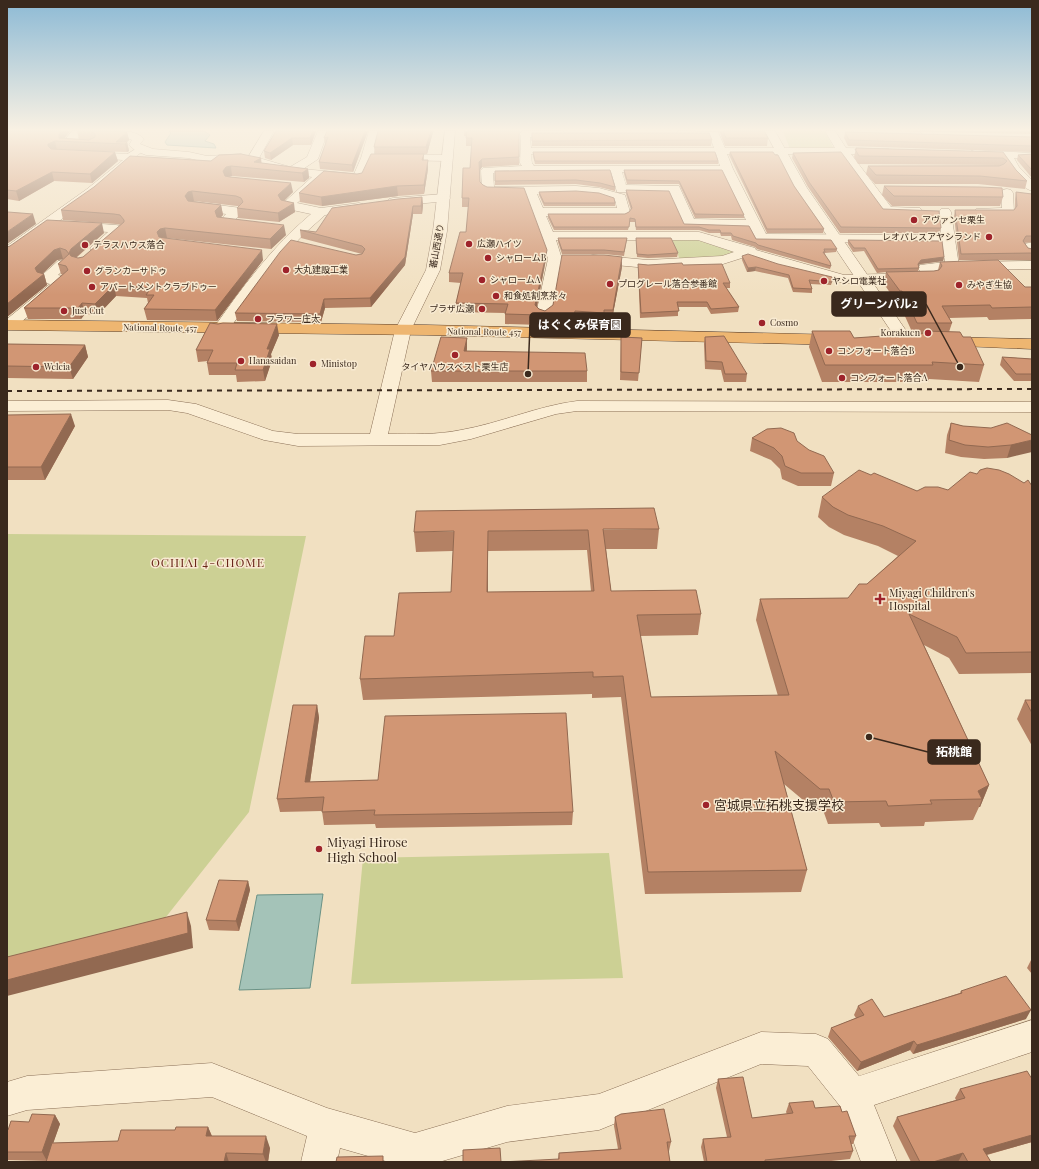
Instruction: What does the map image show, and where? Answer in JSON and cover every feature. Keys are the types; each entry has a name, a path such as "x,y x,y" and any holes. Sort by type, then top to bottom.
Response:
{"highway":[{"name":"National Route 457","path":"8,325 221,329 404,330 858,340"},
{"path":"890,341 1032,344"}],"street":[{"path":"7,252 99,186"},
{"path":"309,186 287,205 321,212 379,204 444,198"},
{"name":"蕃山西通り","path":"378,439 404,330 408,318 433,270 445,186"},
{"path":"488,186 488,190 597,190 611,193 620,198 624,212 539,212"},
{"path":"620,186 621,189 675,189 689,224 754,224"},
{"path":"735,186 761,238 948,239"},
{"path":"800,186 834,239 864,279 906,342"},
{"path":"867,186 887,211 1008,212 1007,193"},
{"path":"291,187 306,188"},
{"path":"870,189 886,189"},
{"path":"530,191 548,236 569,259 604,259 648,264 722,260 750,251"},
{"path":"993,191 1032,195"},
{"path":"194,206 237,211 224,222 262,226"},
{"path":"221,329 275,256 287,235 300,230 321,212"},
{"path":"945,212 952,266"},
{"path":"45,224 118,230 85,258"},
{"path":"287,235 304,245"},
{"path":"548,236 699,236 750,251 783,263 844,279 931,277 925,268 952,266 1032,265"},
{"path":"1032,247 1029,247 1032,251"},
{"path":"260,254 275,256"},
{"path":"544,314 569,259"},
{"path":"8,325 63,280 46,278 63,264"},
{"path":"7,406 168,405 190,408 270,436 298,440 440,439 465,435 554,409 577,406 1032,407"},
{"path":"853,1095 1032,1036"},
{"path":"7,1099 27,1093 212,1080 327,1126 415,1151 507,1124 599,1112 761,1048 816,1050 853,1095 879,1162"},
{"path":"319,1162 327,1126"}],"green space":[{"path":"694,238 733,248 734,253 720,259 680,260 672,239"},
{"path":"7,534 306,536 249,812 162,922 7,963"},
{"path":"609,853 623,978 351,984 363,858"}],"water":[{"path":"323,894 310,988 239,990 257,895"}],"building":[{"path":"7,186 26,186 16,191 7,190"},
{"path":"96,186 288,186 278,195 281,200 294,203 278,213 237,208 243,202 241,198 236,196 192,191 188,192 185,196 188,201 221,205 215,211 217,217 284,225 270,239 165,228 160,229 157,232 159,237 262,250 215,310 144,309 154,295 146,295 151,288 114,285 95,304 82,303 78,308 24,308 68,270 66,266 58,264 69,254 66,250 60,248 54,250 35,268 37,272 44,274 7,304 7,247 47,220 102,223 71,249 69,253 71,256 78,258 83,257 124,222 120,215 61,210"},
{"path":"307,186 409,186 321,197 299,193"},
{"path":"462,186 524,188 547,250 535,305 539,309 545,311 553,305 562,255 604,255 622,257 613,310 604,310 604,313 575,311 574,316 505,314 508,304 456,303 463,273 449,273 460,232 466,232 469,198 462,198"},
{"path":"681,186 730,186 744,215 695,214"},
{"path":"746,186 794,186 824,229 767,229"},
{"path":"812,186 866,186 883,209 939,211 941,228 841,227"},
{"path":"884,186 1002,188 1003,197 894,196"},
{"path":"626,190 669,191 684,224 749,226 756,239 831,240 837,249 824,249 825,252 823,252 831,266 758,245 756,243 733,236 731,233 721,233 720,230 709,230 699,227 636,227 635,219 630,218 629,227 554,227 548,214 625,214 632,208"},
{"path":"576,191 599,193 614,198 615,203 544,203 539,192"},
{"path":"1016,192 1032,194 1032,236 1026,236 1023,241 1028,248 1032,249 1032,253 961,254 955,210 1014,210 1017,206"},
{"path":"422,197 421,206 413,206 405,257 370,298 324,299 320,314 235,313 280,252 291,240 356,255 362,254 365,249 362,246 300,230 316,232 332,208"},
{"path":"8,212 33,214 7,232"},
{"path":"558,238 627,238 624,252 604,250 562,250"},
{"path":"636,238 671,238 678,253 648,255 637,254"},
{"path":"848,240 942,241 944,257 921,260 918,264 919,268 878,269 865,248 854,248"},
{"path":"748,254 778,264 832,277 832,282 809,280 812,289 793,288 789,275 756,267 748,268 742,256"},
{"path":"998,260 1025,287 1032,287 1032,307 992,308 990,305 942,306 952,323 917,323 902,291 900,291 886,272 934,271 939,270 942,266 940,262"},
{"path":"682,263 683,265 722,264 730,283 723,283 739,307 711,309 707,302 677,302 679,311 641,313 638,264 648,265"},
{"path":"210,323 277,324 267,349 270,349 263,370 235,370 237,363 207,363 213,350 196,350"},
{"path":"812,331 850,331 854,338 925,333 924,331 960,332 963,337 971,337 984,365 932,362 933,365 825,365"},
{"path":"724,336 747,374 725,374 722,362 706,361 705,337"},
{"path":"441,337 467,338 464,351 585,353 587,371 431,371"},
{"path":"621,337 642,338 639,373 621,372"},
{"path":"7,344 85,345 69,367 7,366"},
{"path":"1002,357 1032,359 1032,374 1016,374"},
{"path":"71,414 41,467 7,467 7,415"},
{"path":"951,423 963,426 991,428 1007,423 1032,435 1032,440 1011,445 988,447 965,445 949,440"},
{"path":"781,428 794,433 797,441 809,450 824,456 834,473 801,473 785,466 782,456 774,448 752,438 767,429"},
{"path":"987,468 999,470 1024,483 1028,480 1032,486 1032,652 966,653 957,637 909,614 989,785 978,791 982,799 930,800 932,804 888,806 886,801 834,802 829,789 820,789 775,751 807,870 648,872 623,676 593,677 593,672 360,679 365,636 394,636 399,593 451,592 454,531 414,532 416,511 654,508 659,529 603,529 611,591 696,590 701,614 637,615 651,697 789,695 760,599 848,598 859,584 867,584 916,541 883,526 848,515 833,507 822,497 859,470 871,475 874,473 917,491 925,487 938,487 948,490 970,472 977,474 980,470","holes":["588,530 594,591 487,592 488,531"]},
{"path":"1025,700 1032,700 1032,713"},
{"path":"293,705 317,705 305,782 378,780 385,716 566,713 573,812 374,815 375,810 322,812 324,797 277,799"},
{"path":"219,880 248,881 236,921 206,920"},
{"path":"187,912 188,933 7,980 7,957"},
{"path":"1006,976 1031,1010 917,1045 914,1041 861,1062 831,1028 864,1015 858,1006 872,999 884,1017 962,993 961,991"},
{"path":"1027,1071 1032,1079 1032,1135 983,1149 991,1162 968,1162 963,1153 933,1162 920,1162 897,1117 965,1098 960,1089"},
{"path":"743,1077 752,1118 793,1113 789,1103 813,1101 815,1108 840,1106 842,1112 847,1111 856,1136 849,1136 853,1151 765,1160 765,1162 707,1162 703,1139 731,1137 718,1079"},
{"path":"664,1109 671,1142 667,1142 670,1162 501,1162 559,1159 559,1153 621,1149 615,1117 621,1114"},
{"path":"32,1114 55,1115 42,1152 7,1152 7,1130 11,1121 29,1122"},
{"path":"176,1127 208,1127 206,1136 266,1136 263,1154 226,1153 224,1162 46,1162 52,1143 118,1141 121,1130 175,1130"},
{"path":"500,1148 501,1162 463,1162 463,1150"},
{"path":"383,1156 383,1162 336,1162 337,1157"}],"railway":[{"path":"7,391 1032,389"}],"place":[{"name":"アヴァンセ栗生","path":"914,220"},
{"name":"レオパレスアヤシランド","path":"989,237"},
{"name":"広瀬ハイツ","path":"469,244"},
{"name":"テラスハウス落合","path":"85,245"},
{"name":"シャロームB","path":"488,258"},
{"name":"大丸建設工業","path":"286,270"},
{"name":"グランカーサドゥ","path":"87,271"},
{"name":"シャロームA","path":"482,280"},
{"name":"ヤシロ電業社","path":"824,281"},
{"name":"プログレール落合参番館","path":"610,284"},
{"name":"みやぎ生協","path":"959,285"},
{"name":"アパートメントクラブドゥー","path":"92,287"},
{"name":"和食処割烹茶々","path":"496,296"},
{"name":"プラザ広瀬","path":"482,309"},
{"name":"Just Cut","path":"64,311"},
{"name":"フラワー庄太","path":"258,319"},
{"name":"Cosmo","path":"762,323"},
{"name":"Korakuen","path":"928,333"},
{"name":"コンフォート落合B","path":"829,351"},
{"name":"タイヤハウスベスト栗生店","path":"455,355"},
{"name":"Hanasaidan","path":"241,361"},
{"name":"Ministop","path":"313,364"},
{"name":"Welcia","path":"36,367"},
{"name":"グリーンパル2","path":"960,367"},
{"name":"はぐくみ保育園","path":"528,374"},
{"name":"コンフォート落合A","path":"842,378"},
{"name":"Miyagi Children's Hospital","path":"880,599"},
{"name":"拓桃館","path":"869,737"},
{"name":"宮城県立拓桃支援学校","path":"706,805"},
{"name":"Miyagi Hirose High School","path":"319,849"}],"district":[{"name":"OCHIAI 4-CHOME","path":"208,563"}]}
